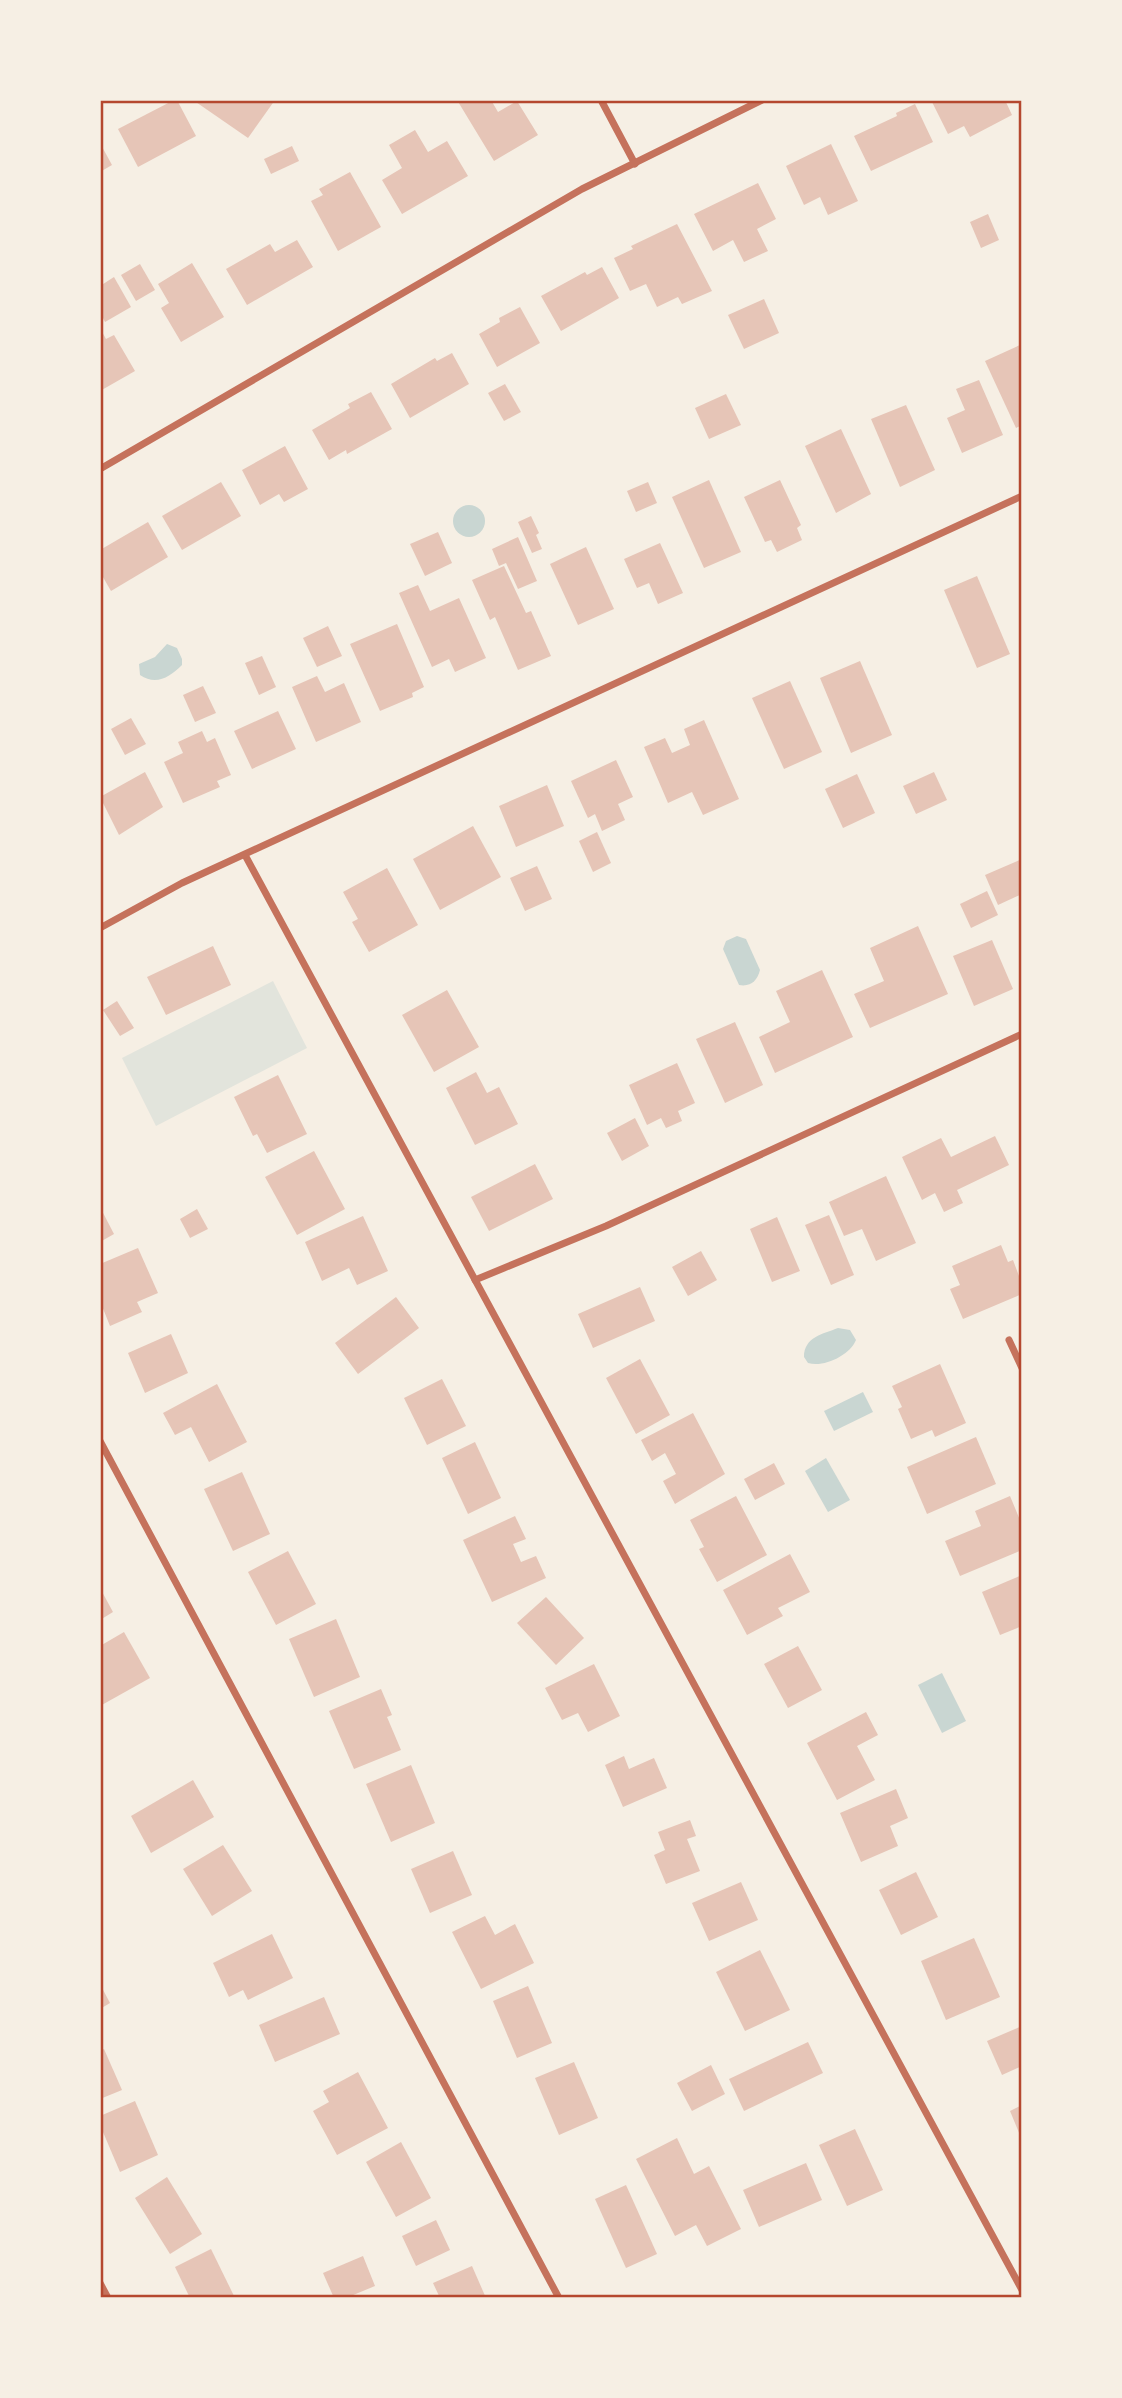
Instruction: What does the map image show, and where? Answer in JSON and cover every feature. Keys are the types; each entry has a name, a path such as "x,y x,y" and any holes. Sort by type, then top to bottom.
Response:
{"street":[{"path":"601,100 635,164"},
{"path":"100,469 582,189 762,100"},
{"path":"100,928 182,883 1022,496"},
{"path":"245,855 1022,2290"},
{"path":"475,1280 606,1226 1022,1034"},
{"path":"1009,1340 1022,1368"},
{"path":"100,1441 559,2298"},
{"path":"100,2283 108,2298"}],"shaded area":[{"path":"469,505 481,509 485,521 481,533 469,537 457,533 453,521 457,509"},
{"path":"167,644 177,648 182,665 162,679 152,680 140,675 139,664 155,657"},
{"path":"737,936 746,939 760,970 755,980 747,985 739,985 723,949 726,941"},
{"path":"273,981 307,1048 156,1126 122,1058"},
{"path":"838,1328 850,1330 856,1340 853,1346 829,1362 808,1363 804,1357 807,1345"},
{"path":"863,1392 873,1412 834,1431 824,1411"},
{"path":"826,1458 850,1500 828,1512 805,1471"},
{"path":"942,1673 966,1721 942,1733 918,1685"}],"building":[{"path":"177,100 196,136 138,167 118,129"},
{"path":"193,100 275,100 248,138"},
{"path":"457,100 491,100 498,112 517,101 538,135 494,161"},
{"path":"931,100 1005,100 1012,115 970,137 964,126 948,134"},
{"path":"915,104 933,142 871,171 854,136 897,116 896,113"},
{"path":"415,130 428,152 447,141 468,176 402,214 382,180 402,168 389,145"},
{"path":"100,143 112,165 100,172"},
{"path":"831,144 858,201 828,215 820,197 804,205 786,166"},
{"path":"292,146 299,161 271,174 264,159"},
{"path":"350,172 381,227 338,251 311,201 323,195 319,189"},
{"path":"758,183 776,219 757,229 768,251 744,262 733,240 713,251 694,214"},
{"path":"988,214 999,240 981,248 970,222"},
{"path":"677,224 712,291 682,304 678,297 657,307 646,284 630,291 614,258 633,249 631,246"},
{"path":"297,240 313,267 247,305 226,269 270,244 275,252"},
{"path":"192,263 224,317 181,342 161,308 169,303 158,284"},
{"path":"140,264 155,290 136,301 121,275"},
{"path":"602,267 619,298 561,331 541,296 585,272 587,275"},
{"path":"114,277 131,307 105,322 100,312 100,286"},
{"path":"764,299 779,333 744,349 728,315"},
{"path":"520,307 540,343 497,367 479,334 500,322 499,318"},
{"path":"100,328 106,339 114,335 135,371 100,391"},
{"path":"1020,345 1022,425 1016,428 985,361"},
{"path":"452,353 469,384 410,418 391,384 435,358 437,361"},
{"path":"979,380 1003,435 962,453 947,418 965,410 956,389"},
{"path":"505,384 521,412 504,421 488,393"},
{"path":"371,392 392,429 347,454 346,450 329,460 312,430 350,408 348,404"},
{"path":"726,394 741,425 709,439 695,408"},
{"path":"906,405 935,470 900,487 871,419"},
{"path":"841,429 871,494 836,513 805,446"},
{"path":"285,446 308,489 284,502 279,494 260,505 242,470"},
{"path":"709,480 741,552 704,568 672,497"},
{"path":"780,480 801,525 797,528 802,540 777,552 771,540 765,542 744,497"},
{"path":"221,482 241,516 182,550 162,516"},
{"path":"648,482 657,503 636,512 627,491"},
{"path":"531,516 539,533 536,535 542,549 532,553 518,522"},
{"path":"148,522 168,557 111,591 100,572 100,550"},
{"path":"438,532 452,563 425,576 410,544"},
{"path":"518,537 537,581 518,589 506,563 499,566 492,549"},
{"path":"660,543 683,593 658,604 649,583 637,588 624,559"},
{"path":"586,547 614,609 578,625 550,564"},
{"path":"504,566 526,613 531,611 551,656 518,670 495,617 490,620 472,580"},
{"path":"977,576 1010,654 977,668 944,590"},
{"path":"418,585 430,611 459,598 486,658 455,672 449,659 432,667 399,593"},
{"path":"397,624 424,687 412,693 413,697 380,711 350,644"},
{"path":"328,626 342,656 317,667 303,638"},
{"path":"262,656 276,687 259,695 245,663"},
{"path":"860,661 892,735 851,753 820,678"},
{"path":"317,676 325,692 344,683 361,722 316,742 292,687"},
{"path":"790,681 822,752 784,769 752,698"},
{"path":"203,686 216,713 195,722 183,695"},
{"path":"278,711 296,749 252,769 234,731"},
{"path":"131,718 146,744 125,755 111,729"},
{"path":"704,720 739,799 703,815 692,792 668,803 644,747 665,738 672,753 690,745 684,729"},
{"path":"202,731 207,742 215,738 231,775 217,781 220,787 183,803 164,762 183,753 178,742"},
{"path":"616,760 633,797 618,804 625,820 602,831 595,814 588,818 571,781"},
{"path":"145,772 163,807 119,835 100,797"},
{"path":"934,772 947,800 916,814 903,786"},
{"path":"857,774 875,813 843,828 825,789"},
{"path":"547,785 564,826 516,847 499,806"},
{"path":"473,826 501,877 440,910 413,859"},
{"path":"597,832 611,863 593,872 579,841"},
{"path":"1022,859 1022,894 998,905 985,875"},
{"path":"537,866 552,899 525,911 510,878"},
{"path":"387,868 418,925 369,952 352,922 358,919 343,892"},
{"path":"987,891 998,915 971,928 960,904"},
{"path":"918,926 948,994 870,1028 854,994 884,981 870,948"},
{"path":"992,940 1013,989 974,1006 953,956"},
{"path":"213,946 231,985 166,1015 147,977"},
{"path":"822,970 853,1037 775,1073 759,1037 790,1022 776,991"},
{"path":"447,990 479,1047 434,1072 402,1015"},
{"path":"117,1001 134,1028 120,1036 103,1010"},
{"path":"735,1022 763,1085 725,1103 696,1039"},
{"path":"677,1063 695,1103 678,1111 682,1121 666,1128 661,1118 647,1125 629,1085"},
{"path":"476,1072 487,1093 499,1087 518,1124 475,1145 446,1088"},
{"path":"278,1075 307,1134 267,1153 257,1134 253,1136 234,1097"},
{"path":"635,1118 649,1146 622,1161 607,1133"},
{"path":"995,1136 1009,1165 957,1190 963,1203 944,1212 935,1193 922,1200 902,1157 941,1138 951,1157"},
{"path":"314,1151 345,1209 297,1235 265,1177"},
{"path":"535,1164 553,1199 489,1231 471,1197"},
{"path":"886,1176 916,1243 876,1261 862,1229 844,1236 829,1202"},
{"path":"100,1207 114,1234 100,1242"},
{"path":"197,1209 208,1229 190,1238 180,1219"},
{"path":"829,1215 854,1275 831,1285 805,1225"},
{"path":"363,1216 388,1271 357,1285 349,1268 322,1281 305,1242"},
{"path":"777,1217 800,1271 772,1282 750,1229"},
{"path":"1001,1245 1008,1262 1013,1260 1022,1284 1022,1294 963,1319 950,1289 960,1285 952,1266"},
{"path":"138,1248 158,1293 137,1302 142,1312 110,1326 100,1301 100,1264"},
{"path":"701,1251 717,1280 688,1296 672,1267"},
{"path":"640,1287 655,1321 593,1348 578,1314"},
{"path":"396,1297 419,1328 358,1374 335,1343"},
{"path":"171,1334 188,1373 145,1393 128,1353"},
{"path":"640,1359 670,1415 636,1434 606,1378"},
{"path":"940,1364 966,1423 935,1437 932,1430 911,1439 898,1409 902,1407 892,1386"},
{"path":"442,1379 466,1426 427,1445 404,1398"},
{"path":"217,1384 247,1442 209,1462 191,1427 175,1435 163,1413"},
{"path":"693,1413 725,1474 675,1504 663,1481 676,1474 665,1453 652,1461 641,1440"},
{"path":"976,1437 996,1484 927,1514 907,1467"},
{"path":"475,1442 501,1498 468,1514 442,1458"},
{"path":"774,1463 785,1484 755,1500 744,1479"},
{"path":"242,1472 270,1534 233,1551 204,1489"},
{"path":"736,1496 767,1555 717,1582 699,1549 704,1547 690,1520"},
{"path":"1010,1496 1022,1525 1022,1550 960,1576 945,1541 981,1526 975,1511"},
{"path":"515,1516 526,1539 513,1544 521,1562 536,1556 546,1578 492,1602 463,1540"},
{"path":"288,1551 316,1604 276,1625 248,1572"},
{"path":"790,1554 810,1592 778,1608 783,1616 747,1635 723,1590"},
{"path":"1022,1575 1022,1626 1000,1635 982,1592"},
{"path":"100,1588 113,1612 100,1620"},
{"path":"546,1597 584,1638 556,1665 517,1623"},
{"path":"336,1619 360,1677 314,1697 289,1639"},
{"path":"124,1632 150,1678 100,1706 100,1646"},
{"path":"798,1646 822,1690 788,1708 764,1664"},
{"path":"594,1664 620,1716 588,1732 578,1713 562,1720 545,1688"},
{"path":"381,1689 392,1715 387,1717 401,1750 354,1769 329,1711"},
{"path":"866,1712 878,1735 857,1746 875,1780 837,1800 807,1743"},
{"path":"624,1756 629,1769 654,1758 667,1788 623,1807 605,1765"},
{"path":"411,1765 435,1823 391,1842 366,1784"},
{"path":"193,1780 214,1817 151,1853 131,1816"},
{"path":"896,1789 908,1818 890,1826 898,1846 861,1862 840,1813"},
{"path":"690,1820 696,1836 687,1839 700,1871 666,1884 654,1855 665,1850 658,1832"},
{"path":"223,1845 252,1891 212,1916 183,1869"},
{"path":"453,1851 472,1895 430,1913 411,1869"},
{"path":"916,1872 938,1917 901,1935 879,1890"},
{"path":"741,1882 758,1920 709,1941 692,1903"},
{"path":"485,1916 495,1935 515,1924 534,1963 481,1989 452,1932"},
{"path":"272,1934 293,1978 248,2000 243,1990 229,1997 213,1963"},
{"path":"974,1938 1000,1997 946,2020 921,1961"},
{"path":"760,1950 790,2010 745,2031 716,1972"},
{"path":"100,1984 110,2003 100,2009"},
{"path":"528,1986 552,2043 517,2058 493,2001"},
{"path":"324,1997 340,2034 275,2062 259,2025"},
{"path":"1022,2026 1022,2066 1002,2075 987,2041"},
{"path":"808,2042 823,2073 744,2111 729,2079"},
{"path":"104,2049 122,2090 100,2099 100,2051"},
{"path":"574,2062 598,2118 559,2135 535,2078"},
{"path":"711,2065 725,2094 692,2111 677,2083"},
{"path":"358,2072 388,2128 337,2155 313,2111 329,2102 323,2091"},
{"path":"135,2101 158,2155 120,2172 100,2125 100,2116"},
{"path":"1022,2105 1022,2140 1010,2111"},
{"path":"855,2129 883,2190 847,2206 819,2145"},
{"path":"677,2138 694,2174 709,2166 741,2229 707,2246 696,2225 675,2236 636,2159"},
{"path":"401,2142 431,2198 396,2217 366,2162"},
{"path":"806,2163 822,2200 759,2227 743,2190"},
{"path":"167,2177 202,2234 170,2254 135,2198"},
{"path":"626,2185 657,2254 626,2268 595,2199"},
{"path":"436,2220 450,2250 416,2266 402,2236"},
{"path":"211,2249 235,2298 190,2298 175,2267"},
{"path":"363,2256 375,2286 346,2298 334,2298 323,2273"},
{"path":"472,2266 486,2298 440,2298 433,2283"}]}
